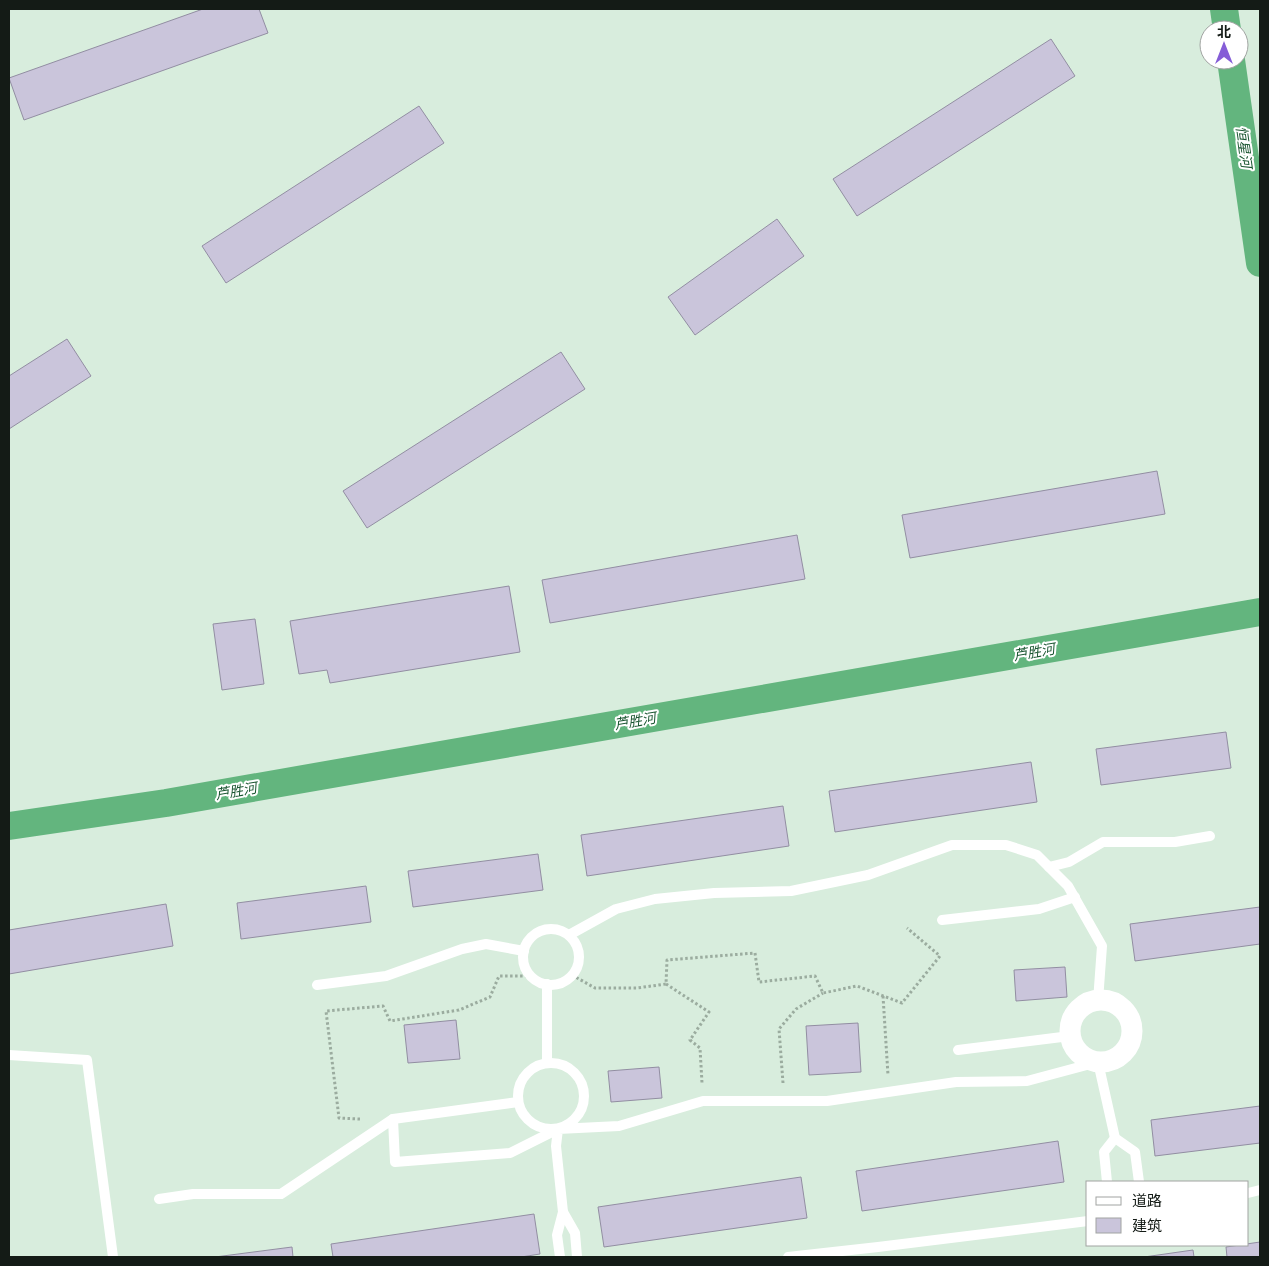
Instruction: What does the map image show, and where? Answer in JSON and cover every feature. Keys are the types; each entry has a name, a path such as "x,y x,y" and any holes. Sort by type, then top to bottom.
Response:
{"street":[{"path":"1098,1001 1118,1006 1125,1012 1130,1021 1132,1031 1130,1041 1118,1057 1098,1062 1080,1054 1070,1036 1070,1026 1080,1008 1088,1003 1098,1001"}],"lane":[{"path":"1049,867 1069,862 1103,842 1175,842 1210,836"},
{"path":"569,935 616,909 655,899 714,893 791,891 868,875 952,846 1006,845 1037,855 1068,886 1102,946 1098,1001"},
{"path":"942,920 1039,909 1074,897"},
{"path":"542,930 561,930 569,935 579,951 579,960 572,975 556,984 538,982 526,969 524,951 527,942 533,935 542,930"},
{"path":"316,984 386,976 462,949 486,944 524,951"},
{"path":"547,984 547,1064"},
{"path":"958,1050 1070,1036"},
{"path":"9,1055 87,1060 113,1257"},
{"path":"393,1119 395,1162 510,1153 558,1129 568,1124 577,1117 582,1108 584,1096 582,1085 577,1076 568,1068 558,1064 547,1064 536,1066 521,1081 518,1091 518,1102 521,1112 528,1120 537,1126 547,1129 558,1129 619,1126 703,1101 827,1100 956,1082 1027,1081 1098,1062 1115,1138 1134,1152 1139,1181"},
{"path":"159,1200 193,1194 280,1194 393,1119 518,1102"},
{"path":"558,1129 556,1146 563,1212 557,1235 560,1257"},
{"path":"1107,1181 1104,1152 1115,1138"},
{"path":"563,1212 575,1233 577,1257"},
{"path":"788,1257 878,1248 1086,1221"}],"path":[{"path":"784,1101 779,1030 796,1009 823,993 857,986 902,1003 940,956 907,928"},
{"path":"666,984 667,960 755,953 759,982 815,976 823,993"},
{"path":"572,975 595,988 637,988 666,984 709,1012 690,1040 700,1048 703,1101"},
{"path":"393,1119 339,1118 326,1011 383,1006 390,1021 459,1010 490,997 499,976 531,976"},
{"path":"883,996 889,1091"}],"building":[{"path":"203,9 259,9 268,33 24,120 9,78"},
{"path":"1051,39 1075,76 857,216 833,179"},
{"path":"419,106 444,143 226,283 202,246"},
{"path":"777,219 804,256 695,335 668,297"},
{"path":"67,339 91,376 9,429 9,376"},
{"path":"561,352 585,389 367,528 343,491"},
{"path":"1157,471 1165,514 910,558 902,515"},
{"path":"797,535 805,579 550,623 542,580"},
{"path":"509,586 520,652 330,683 327,670 299,674 290,621"},
{"path":"255,619 264,684 222,690 213,624"},
{"path":"1226,732 1231,768 1101,785 1096,749"},
{"path":"1031,762 1037,802 835,832 829,791"},
{"path":"783,806 789,846 587,876 581,835"},
{"path":"538,854 543,890 413,907 408,871"},
{"path":"366,886 371,922 241,939 237,903"},
{"path":"166,904 173,946 9,974 9,930"},
{"path":"1260,907 1260,944 1135,961 1130,924"},
{"path":"1065,967 1067,997 1016,1001 1014,970"},
{"path":"456,1020 460,1059 408,1063 404,1025"},
{"path":"858,1023 861,1072 809,1075 806,1026"},
{"path":"659,1067 662,1098 611,1102 608,1071"},
{"path":"1260,1106 1260,1143 1155,1156 1151,1120"},
{"path":"1058,1141 1064,1182 862,1211 856,1171"},
{"path":"801,1177 807,1218 604,1247 598,1207"},
{"path":"534,1214 540,1254 521,1257 333,1257 331,1244"},
{"path":"1260,1242 1260,1257 1227,1257 1226,1247 1249,1246 1249,1244"},
{"path":"292,1247 293,1257 215,1257"},
{"path":"1193,1250 1194,1257 1144,1257"}],"waterway":[{"name":"恒星河","path":"1224,9 1226,20"},
{"name":"恒星河","path":"1232,70 1260,263"},
{"name":"芦胜河","path":"9,826 166,803 1260,612"}]}
